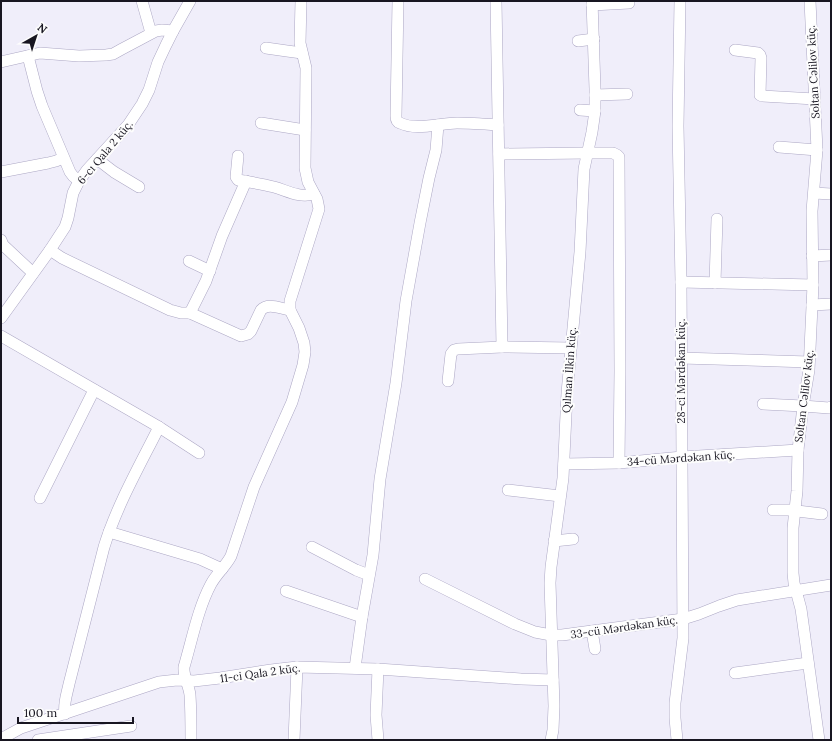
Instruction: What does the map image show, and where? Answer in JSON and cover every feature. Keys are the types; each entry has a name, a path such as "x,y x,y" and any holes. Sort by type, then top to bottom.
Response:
{"street":[{"path":"142,1 151,33"},
{"name":"6-cı Qala 2 küç.","path":"1,318 50,250 67,223 71,198 79,181 87,170 128,125 142,104 149,90 158,62 190,1"},
{"path":"191,740 190,694 184,674 184,666 201,607 211,583 231,556 254,487 290,407 304,365 305,352 302,335 290,310 290,305 291,297 319,209 317,199 308,182 305,168 306,68 302,53 300,35 301,1"},
{"path":"398,1 396,120 401,124 410,126 429,126 457,123 498,125"},
{"path":"496,1 502,347"},
{"name":"28-ci Mərdəkan küç.","path":"677,740 674,718 683,638 681,282 678,126 680,1"},
{"name":"Soltan Cəlilov küç.","path":"810,1 817,162 812,211 813,285 808,381 803,406 798,450 793,573 801,609 819,740"},
{"path":"592,3 629,3"},
{"name":"Qılman İlkin küç.","path":"551,740 554,721 550,582 564,464 567,394 580,252 584,169 595,111 592,3"},
{"path":"1,62 46,53 71,56 106,55 122,50 156,31 173,31"},
{"path":"578,41 594,39"},
{"path":"266,48 302,53"},
{"path":"735,50 758,53 760,55 760,95 815,99"},
{"path":"28,56 37,91 63,158 70,172 79,181"},
{"path":"595,94 627,94"},
{"path":"580,110 595,111"},
{"path":"261,123 305,130"},
{"path":"355,668 373,555 380,479 396,383 406,301 420,223 436,150 438,125"},
{"path":"779,147 817,150"},
{"path":"499,154 613,153 617,154 620,159 619,463"},
{"path":"238,156 236,176 238,180 273,187 301,196 314,194"},
{"path":"1,172 48,164 63,158"},
{"path":"97,159 114,172 139,187"},
{"path":"190,313 206,281 222,236 246,181"},
{"path":"814,193 831,194"},
{"path":"715,283 717,219"},
{"path":"1,240 3,245 33,273"},
{"path":"50,250 62,258 170,310 181,313 190,313 241,336 245,336 251,332 263,308 268,306 290,310"},
{"path":"812,256 831,255"},
{"path":"188,261 210,271"},
{"path":"681,282 813,285"},
{"path":"812,305 831,304"},
{"path":"1,336 159,427 199,453"},
{"path":"448,381 451,354 454,350 502,347 571,348"},
{"path":"681,358 809,362"},
{"path":"40,498 94,390"},
{"path":"763,404 831,407"},
{"path":"65,714 65,704 69,684 104,547 118,509 159,427"},
{"name":"34-cü Mərdəkan küç.","path":"564,464 619,463 682,457 798,450"},
{"path":"508,490 560,496"},
{"path":"773,510 789,510 822,514"},
{"path":"109,532 200,559 222,569"},
{"path":"554,541 573,539"},
{"path":"312,547 356,570 370,575"},
{"name":"33-cü Mərdəkan küç.","path":"425,579 515,624 535,632 551,635 562,635 683,619 737,600 831,585"},
{"path":"286,591 362,617"},
{"path":"592,631 595,648"},
{"path":"735,673 808,663"},
{"path":"294,740 297,667"},
{"name":"11-ci Qala 2 küç.","path":"3,739 21,728 152,684 170,680 201,680 297,667 378,669 521,680 553,680"},
{"path":"378,669 376,715 378,740"},
{"path":"38,740 131,726"}]}
